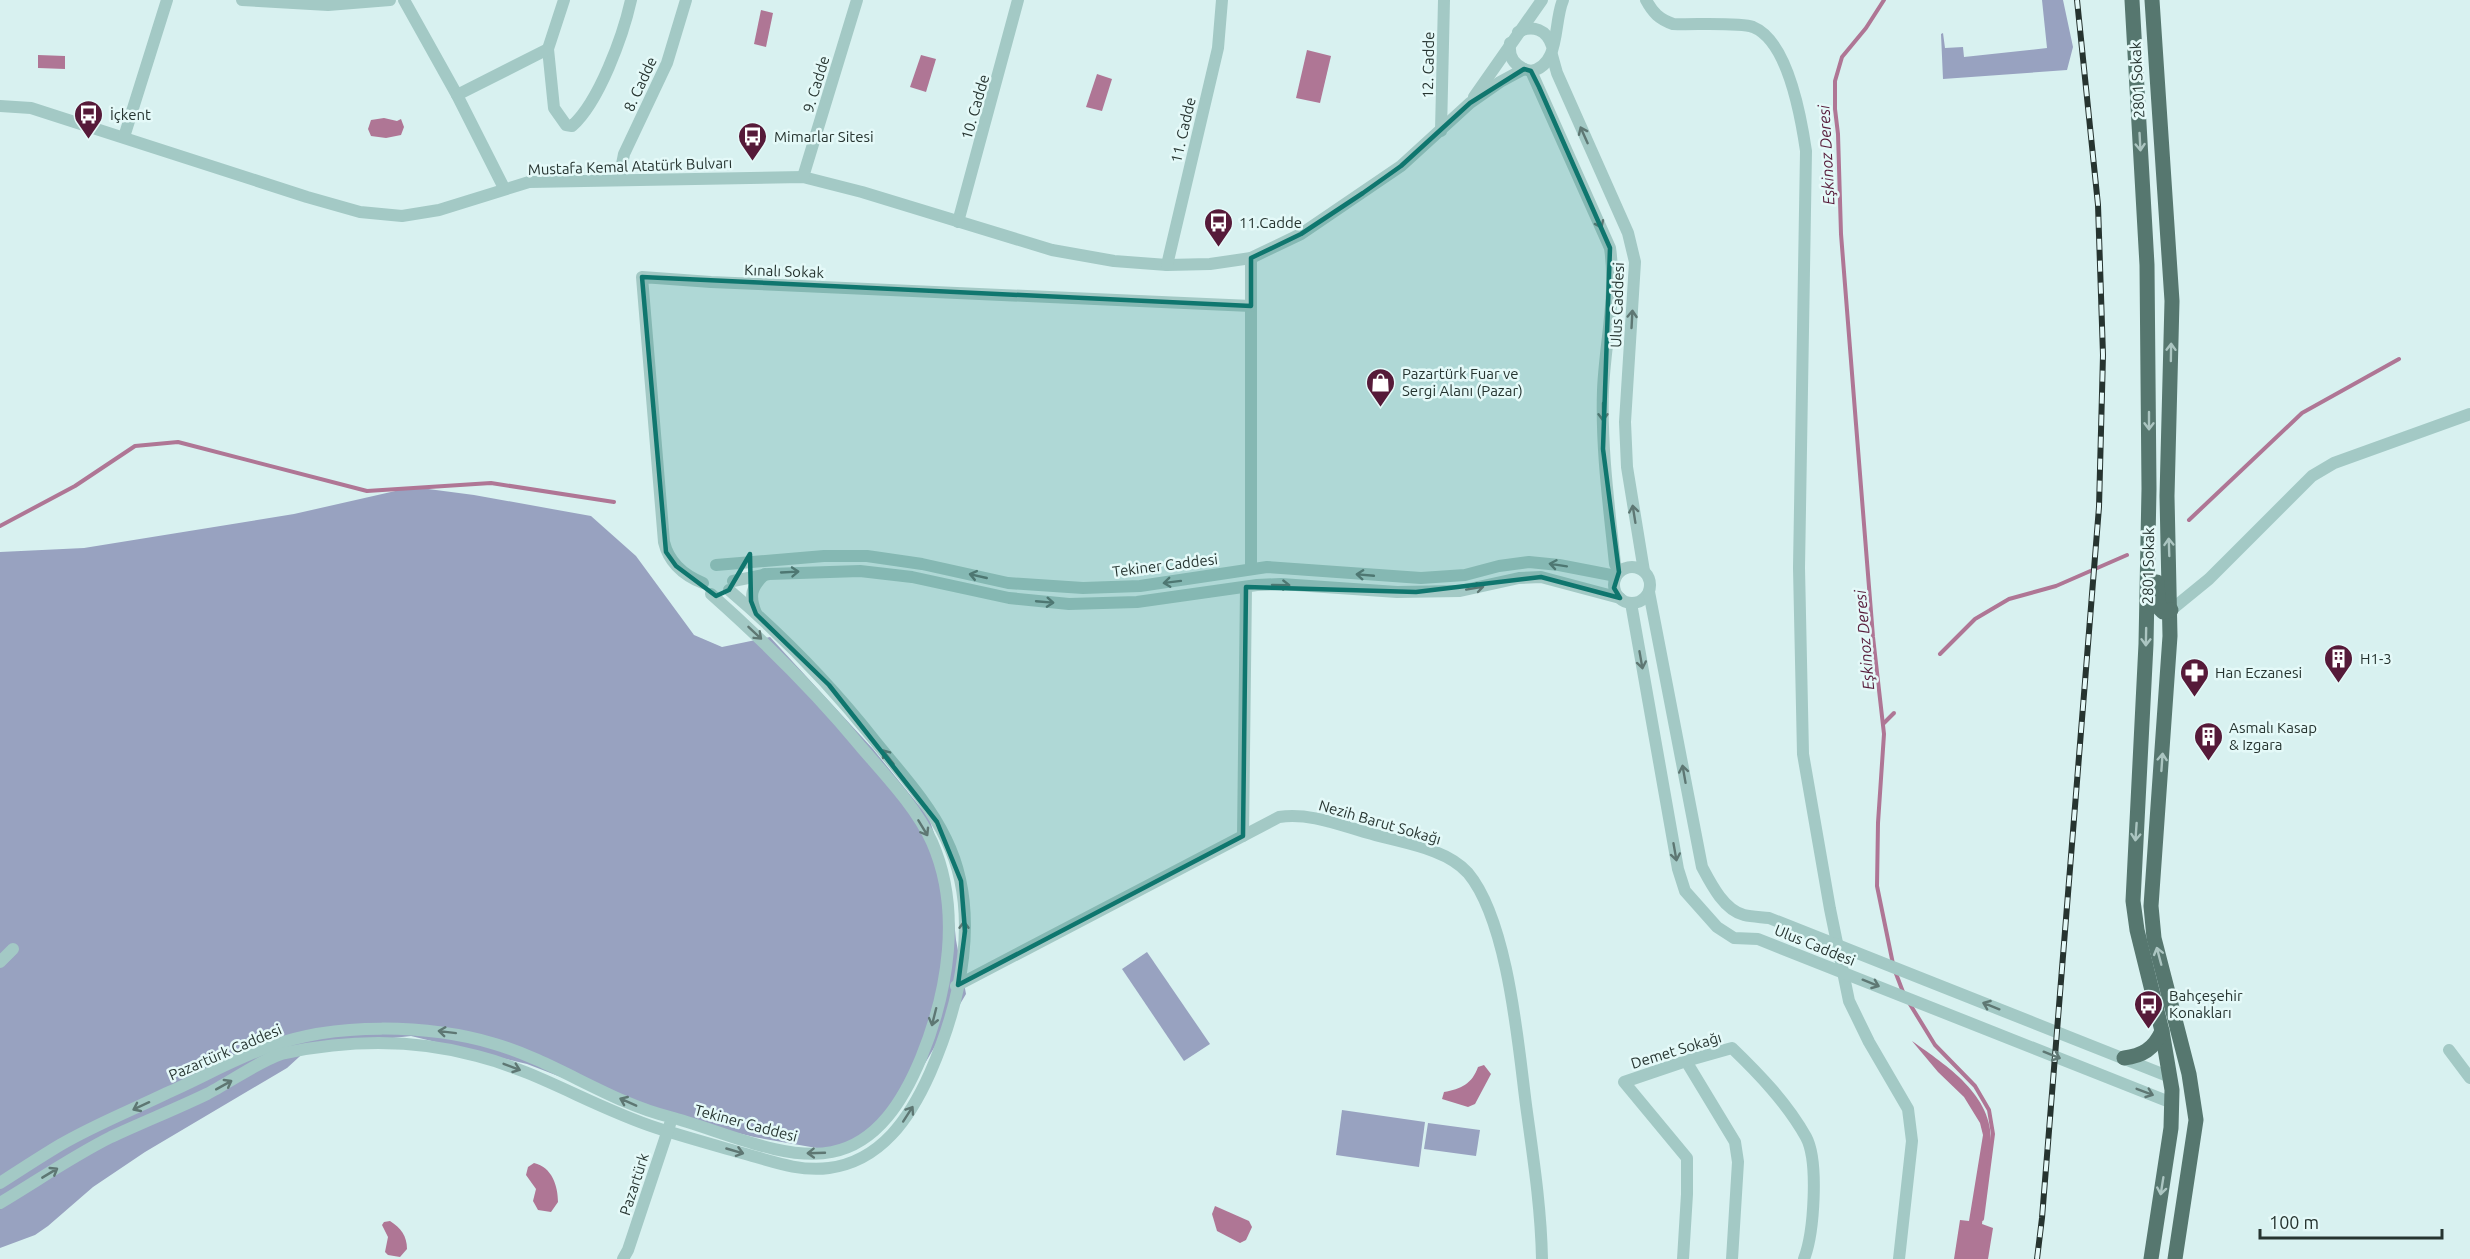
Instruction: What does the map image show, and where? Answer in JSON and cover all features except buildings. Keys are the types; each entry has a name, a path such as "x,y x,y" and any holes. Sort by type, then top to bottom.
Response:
{"main road":[{"name":"2801 Sokak","path":"2132,0 2147,265 2149,551 2133,901 2137,930 2162,1031 2170,1077 2177,1098 2151,1259"},
{"name":"2801 Sokak","path":"2152,0 2172,301 2167,496 2171,610 2151,906 2154,938 2189,1074 2196,1128 2175,1259"},
{"path":"2149,551 2157,570 2159,609 2163,612 2171,610"},
{"path":"2124,1058 2146,1052 2158,1041 2162,1031"},
{"path":"2169,1259 2189,1116 2177,1098 2189,1074"}],"street":[{"path":"124,137 167,0"},
{"path":"242,0 328,5 390,0"},
{"path":"404,0 457,94 504,188"},
{"path":"564,0 548,48 554,108 566,125 572,126 582,117 601,84 627,20 631,0"},
{"name":"8. Cadde","path":"619,180 624,154 667,63 686,0"},
{"name":"9. Cadde","path":"803,177 857,0"},
{"name":"10. Cadde","path":"958,222 1018,0"},
{"name":"11. Cadde","path":"1167,265 1218,48 1222,0"},
{"name":"12. Cadde","path":"1441,130 1444,0"},
{"path":"1470,103 1542,0"},
{"path":"1470,103 1500,82 1527,70 1544,66 1552,51 1558,10 1563,0"},
{"path":"1646,0 1653,13 1673,24 1750,26 1763,32 1772,42 1783,63 1801,121 1806,161 1799,568 1803,754 1830,909 1850,1001 1869,1041 1908,1109 1912,1141 1899,1259"},
{"path":"1518,32 1525,28 1540,30 1546,34 1552,51"},
{"path":"1510,43 1510,56 1518,66 1527,70"},
{"path":"457,94 548,48"},
{"name":"Ulus Caddesi","path":"1552,51 1557,73 1633,249 1635,262 1625,422 1626,456 1644,571 1650,581 1649,592 1702,867 1714,888 1741,915 1769,918 2170,1077"},
{"name":"Ulus Caddesi","path":"1527,70 1610,248 1612,283 1603,389 1603,449 1617,574 1614,588 1625,601 1678,869 1685,891 1717,927 1734,938 1758,939 2119,1082 2177,1098"},
{"name":"Mustafa Kemal Atatürk Bulvarı","path":"0,106 32,108 360,212 402,216 439,210 529,182 803,177 862,192 1052,250 1114,261 1167,265 1210,264 1251,258 1301,234 1401,166 1470,103"},
{"path":"1251,258 1251,569"},
{"name":"Kınalı Sokak","path":"702,583 676,566 670,559 664,542 642,277 1251,306"},
{"path":"2171,610 2209,579 2312,476 2334,463 2470,414"},
{"name":"Tekiner Caddesi","path":"717,565 824,556 867,556 921,564 1008,583 1083,588 1140,585 1251,569 1282,567 1422,578 1465,575 1499,566 1529,562 1617,574"},
{"path":"702,583 707,569 717,565"},
{"name":"Tekiner Caddesi","path":"673,1133 789,1167 826,1169 861,1158 889,1140 923,1089 936,1060 963,961 961,881 947,840 913,788 829,685 807,660 756,614 731,586 730,572 717,565"},
{"path":"1617,574 1623,569 1634,567 1644,571"},
{"name":"Tekiner Caddesi","path":"711,594 721,595 731,586 765,574 860,571 934,582 1009,598 1069,604 1137,602 1281,584 1416,592 1461,591 1529,577 1541,577 1625,601"},
{"path":"756,614 751,601 751,593 765,574"},
{"name":"Tekiner Caddesi","path":"678,1120 794,1153 831,1152 858,1143 881,1124 912,1079 932,1027 949,934 946,892 937,857 925,829 895,787 811,689 702,583"},
{"path":"1243,836 1246,587"},
{"path":"1625,601 1641,600 1649,592"},
{"name":"Nezih Barut Sokağı","path":"940,992 958,985 1279,817 1295,814 1319,819 1443,855 1468,873 1481,894 1500,945 1518,1040 1541,1218 1542,1259"},
{"path":"0,962 13,949"},
{"name":"Pazartürk Caddesi","path":"0,1183 62,1143 243,1058 287,1041 344,1031 424,1030 459,1034 525,1053 642,1108 678,1120"},
{"name":"Pazartürk Caddesi","path":"0,1203 96,1146 208,1093 282,1053 354,1042 429,1046 481,1057 522,1070 628,1119 673,1133"},
{"name":"Demet Sokağı","path":"1683,1259 1687,1158 1624,1082 1732,1048 1762,1077 1807,1138 1814,1172 1814,1207 1804,1259"},
{"path":"2449,1050 2470,1078"},
{"path":"1686,1061 1735,1142 1738,1162 1732,1259"},
{"name":"Pazartürk","path":"623,1259 678,1120"}],"highlighted area":[{"path":"1524,69 1531,71 1539,87 1610,248 1603,449 1619,572 1614,588 1620,598 1541,577 1416,592 1246,587 1243,836 958,985 965,931 961,881 937,822 829,685 756,614 751,601 750,554 729,590 716,596 676,566 666,552 642,277 1251,306 1251,258 1301,234 1363,193 1401,166 1470,103"}],"shaded area":[{"path":"2042,0 2063,0 2073,47 2067,70 1943,79 1941,34 1943,33 1945,48 1963,47 1964,57 2047,48"},
{"path":"761,10 773,13 766,47 754,44"},
{"path":"1307,50 1331,56 1320,103 1296,98"},
{"path":"38,55 65,56 65,69 38,68"},
{"path":"921,55 936,59 926,92 910,87"},
{"path":"1097,74 1112,79 1102,111 1086,107"},
{"path":"384,118 397,121 401,119 404,127 401,135 386,138 371,136 368,129 371,120"},
{"path":"413,487 474,495 591,516 636,556 694,635 722,647 770,637 873,749 929,818 950,882 956,940 966,994 918,1075 861,1146 828,1150 754,1137 655,1113 527,1064 411,1036 310,1047 287,1068 145,1152 93,1187 35,1235 0,1248 0,552 84,548 294,514"},
{"path":"1147,952 1210,1044 1184,1061 1122,969"},
{"path":"1912,1041 1965,1083 1976,1096 1990,1126 1991,1143 1982,1224 1993,1228 1988,1259 1954,1259 1960,1220 1969,1221 1983,1135 1980,1123 1964,1097 1938,1072"},
{"path":"1484,1065 1491,1074 1475,1104 1468,1107 1442,1099 1444,1092 1465,1085 1473,1078 1478,1067"},
{"path":"1342,1110 1425,1122 1419,1167 1336,1155"},
{"path":"1428,1123 1480,1130 1476,1156 1424,1149"},
{"path":"534,1163 540,1165 553,1178 558,1202 551,1212 538,1210 533,1201 536,1189 526,1175 528,1167"},
{"path":"1215,1206 1249,1221 1252,1227 1246,1240 1240,1243 1217,1231 1212,1214"},
{"path":"390,1221 405,1236 407,1249 400,1257 388,1255 385,1252 388,1237 382,1225"}],"waterway":[{"name":"Eşkinoz Deresi","path":"1884,0 1866,28 1842,57 1835,81 1835,109 1841,234 1873,637 1884,734 1878,823 1877,886 1893,964"},
{"path":"2189,520 2302,413 2399,359"},
{"path":"0,526 75,486 135,446 178,442 367,491 491,483 614,502"},
{"path":"1940,654 1975,619 2009,599 2056,586 2127,555"},
{"path":"1884,723 1894,713"},
{"name":"Eşkinoz Deresi","path":"1895,971 1903,992"},
{"name":"Eşkinoz Deresi","path":"1908,1001 1935,1045 1975,1086 1989,1110 1993,1134 1982,1219"}],"railway":[{"path":"2037,1259 2099,507 2103,355 2098,205 2077,0"}],"place":[{"name":"İçkent","path":"89,140"},
{"name":"Mimarlar Sitesi","path":"753,162"},
{"name":"11.Cadde","path":"1218,248"},
{"name":"Pazartürk Fuar ve Sergi Alanı (Pazar)","path":"1381,408"},
{"name":"H1-3","path":"2339,684"},
{"name":"Han Eczanesi","path":"2194,698"},
{"name":"Asmalı Kasap & Izgara","path":"2208,762"},
{"name":"Bahçeşehir Konakları","path":"2148,1030"}]}
